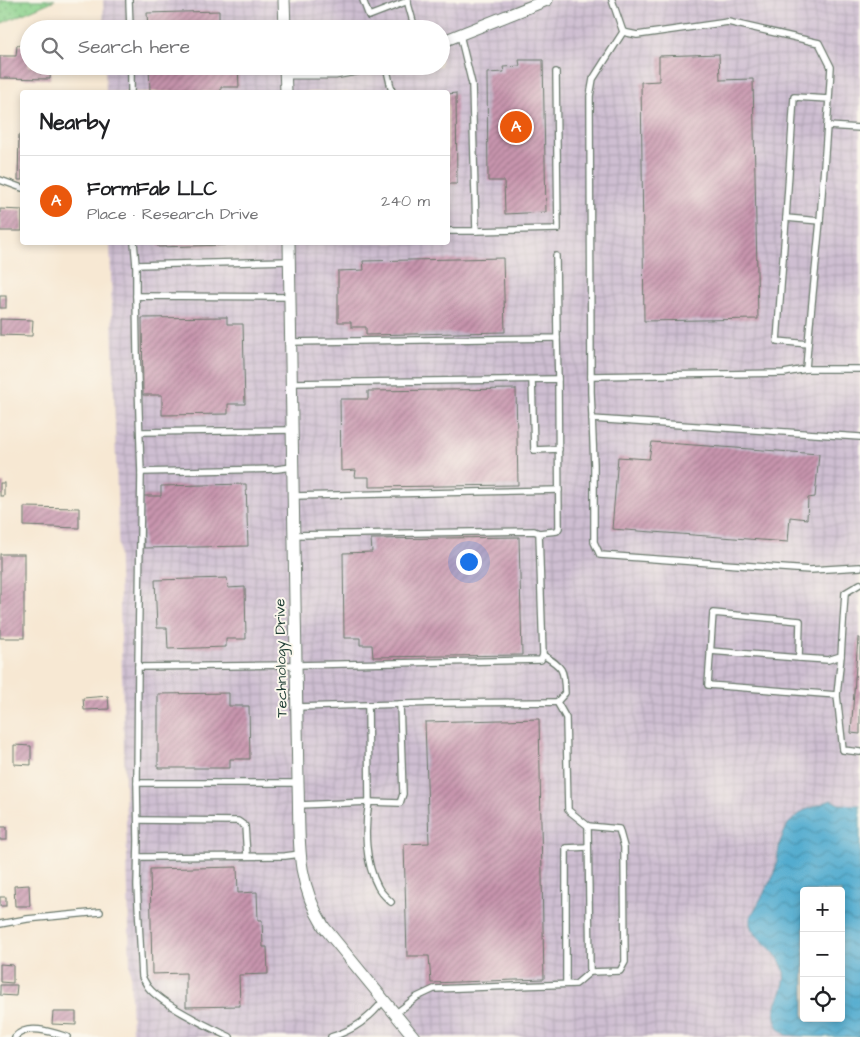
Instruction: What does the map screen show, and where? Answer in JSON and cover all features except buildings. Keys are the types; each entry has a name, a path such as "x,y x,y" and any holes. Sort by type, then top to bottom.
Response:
{"street":[{"path":"284,0 284,20"},
{"path":"450,39 547,0"},
{"path":"285,75 286,90"},
{"name":"Technology Drive","path":"289,245 298,784 302,873 306,890 315,912 324,926 414,1037"}],"lane":[{"path":"130,0 130,20"},
{"path":"363,0 369,16 407,1 412,20"},
{"path":"612,0 623,32"},
{"path":"623,32 637,35 728,22 819,43 831,67 820,221 806,369"},
{"path":"623,32 593,79 590,96 591,376 594,542 600,555 810,570 860,566"},
{"path":"460,35 472,84 476,231"},
{"path":"450,231 558,229 556,72"},
{"path":"131,75 131,90"},
{"path":"388,75 392,90"},
{"path":"808,344 777,341 794,97 828,99"},
{"path":"827,126 860,128"},
{"path":"0,180 20,187"},
{"path":"786,218 820,221"},
{"path":"134,245 141,474 137,784 138,930 142,977 148,988 170,1005 208,1027 230,1037"},
{"path":"294,535 534,531 538,533 557,531 559,528 559,449 556,256"},
{"path":"136,264 289,261"},
{"path":"136,296 290,297"},
{"path":"290,342 557,338"},
{"path":"591,376 784,374 806,369 860,369"},
{"path":"291,383 558,379"},
{"path":"532,380 534,450 559,449"},
{"path":"592,419 860,437"},
{"path":"140,432 292,430"},
{"path":"141,474 142,472 292,468"},
{"path":"293,496 559,490"},
{"path":"138,666 541,660 543,655 538,533"},
{"path":"860,584 845,594 837,695 843,750 860,752"},
{"path":"799,658 800,620 713,612 708,685 837,695"},
{"path":"710,651 828,660 841,656"},
{"path":"543,655 560,665 564,674 565,692 557,702"},
{"path":"297,707 557,702"},
{"path":"395,1014 417,998 434,989 576,984 590,972 620,971 626,962 624,847 619,829 588,826 568,810 566,718 557,702"},
{"path":"299,805 400,802 403,794 400,704"},
{"path":"368,705 369,802 366,817 368,859 378,888 391,902"},
{"path":"137,784 298,784"},
{"path":"138,820 238,821 245,826 247,856"},
{"path":"588,826 590,972"},
{"path":"566,984 566,848 588,847"},
{"path":"138,857 285,856 300,854"},
{"path":"0,924 28,919 100,912"},
{"path":"331,1037 347,1032 362,1023 384,1000"},
{"path":"15,1037 21,1031 34,1030 53,1032 67,1037"}],"shaded area":[{"path":"103,0 860,0 860,1037 132,1037 110,245 450,245 450,90 106,90 105,75 450,75 450,20 104,20"}],"green space":[{"path":"0,0 55,0 0,24"}],"water":[{"path":"831,800 839,804 860,805 860,1037 787,1035 781,1031 777,1024 775,1009 784,984 783,968 774,953 752,930 750,918 775,873 780,842 788,824 803,811"}],"place":[{"name":"FormFab LLC","path":"516,127"}]}
